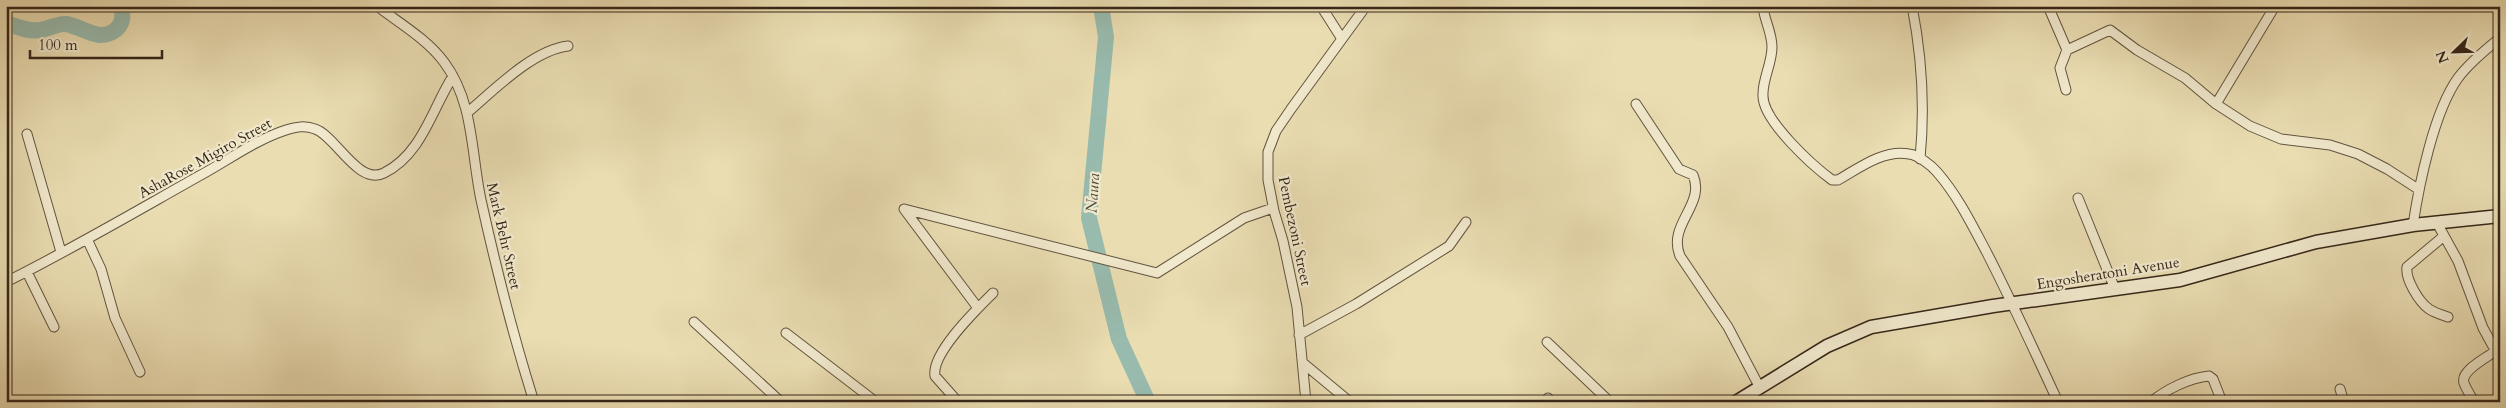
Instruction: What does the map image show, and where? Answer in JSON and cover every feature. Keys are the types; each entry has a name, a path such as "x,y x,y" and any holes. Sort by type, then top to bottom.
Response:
{"street":[{"name":"Mark Behr Street","path":"377,6 430,47 444,61 453,76 468,112 479,188 489,238 509,317 534,402"},
{"path":"1321,6 1342,39"},
{"name":"Pembezoni Street","path":"1306,402 1297,308 1283,241 1273,208 1268,180 1268,152 1276,131 1366,6"},
{"path":"1763,6 1772,46 1770,65 1762,94 1764,104 1773,122 1832,180 1838,180 1884,156 1910,154 1936,170 1958,199 2013,303 2058,402"},
{"path":"1912,6 1920,60 1923,133 1920,159"},
{"path":"2048,6 2067,50"},
{"path":"2216,104 2275,6"},
{"path":"2066,90 2060,68 2067,50 2110,30 2137,50 2186,78 2216,104 2250,126 2281,139 2323,144 2358,154 2387,169 2418,189"},
{"path":"2413,225 2418,189 2439,118 2457,79 2471,63 2500,38"},
{"path":"468,112 532,60 560,47 568,46"},
{"name":"AshaRose Migiro Street","path":"6,282 87,239 253,145 284,131 302,126 317,129 366,174 379,175 393,168 424,135 453,76"},
{"path":"1636,104 1679,168 1693,174 1696,192 1679,229 1676,246 1680,256 1728,327 1760,388"},
{"path":"28,134 61,252"},
{"path":"2078,198 2115,289"},
{"path":"978,308 904,209 1157,273 1244,218 1273,208"},
{"name":"Engosheratoni Avenue","path":"1736,402 1827,346 1871,327 2013,303 2180,280 2316,242 2413,225 2500,216"},
{"path":"1299,335 1356,304 1443,251 1449,246 1466,222"},
{"path":"2437,222 2465,276 2483,328 2497,356 2471,369 2464,378 2463,382 2474,402"},
{"path":"2444,236 2407,267 2406,271 2414,289 2426,308 2448,317"},
{"path":"87,239 101,269 115,318 140,372"},
{"path":"27,272 54,326"},
{"path":"958,402 935,376 934,371 945,349 978,308 993,293"},
{"path":"694,322 781,402"},
{"path":"786,333 876,402"},
{"path":"1547,342 1610,402"},
{"path":"1302,362 1350,402"},
{"path":"2151,402 2191,380 2209,376 2222,402"},
{"path":"2340,389 2344,402"}],"waterway":[{"path":"6,23 32,30 66,24 90,33 102,35 114,31 119,26 122,17 122,7 126,6"},
{"name":"Naura","path":"1101,6 1106,37 1089,218 1119,339 1148,402"}]}
